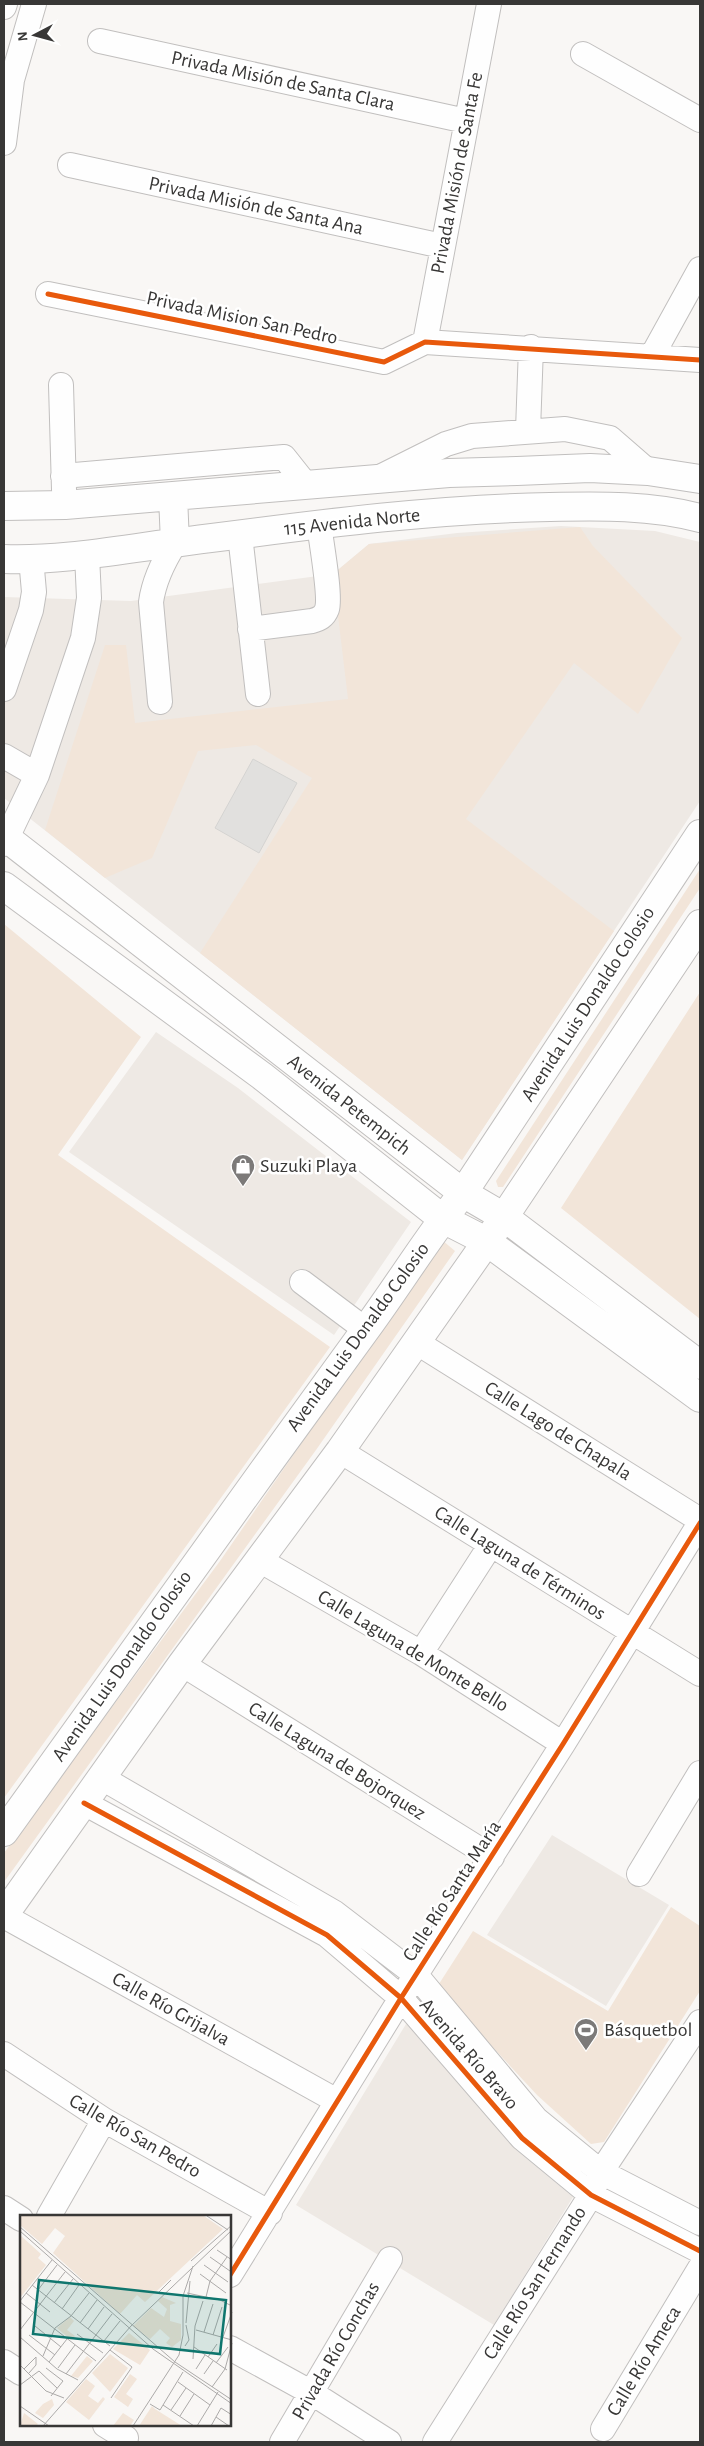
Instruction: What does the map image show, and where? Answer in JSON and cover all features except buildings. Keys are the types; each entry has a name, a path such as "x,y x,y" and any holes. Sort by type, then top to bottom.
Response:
{"main road":[{"name":"115 Avenida Norte","path":"4,506 65,505 449,474 590,468 648,471 700,479"},
{"path":"172,496 175,543"},
{"name":"115 Avenida Norte","path":"4,559 87,555 319,524 525,507 614,506 682,513 700,518"},
{"name":"Avenida Luis Donaldo Colosio","path":"4,1832 258,1475 366,1330 443,1219 463,1194 700,834"},
{"name":"Avenida Petempich","path":"5,840 463,1194 504,1217 700,1364"},
{"name":"Avenida Petempich","path":"4,886 262,1076 443,1219 486,1241 700,1398"},
{"path":"4,1916 182,1664 261,1561 340,1451 504,1217 700,924"}],"street":[{"path":"4,144 12,80 34,4"},
{"name":"Privada Misión de Santa Fe","path":"425,342 489,4"},
{"name":"Privada Misión de Santa Clara","path":"100,41 466,121"},
{"path":"583,54 700,120"},
{"name":"Privada Misión de Santa Ana","path":"70,165 442,246"},
{"path":"652,356 700,269"},
{"name":"Privada Mision San Pedro","path":"48,294 384,362 425,342"},
{"path":"425,342 531,347 700,360"},
{"path":"528,430 531,347"},
{"path":"62,385 65,505"},
{"path":"374,480 446,444 472,436 528,430 565,429 610,438 648,471"},
{"path":"63,476 284,457 307,486"},
{"path":"250,629 312,621 320,619 324,614 328,600 319,524"},
{"path":"240,535 258,694"},
{"path":"160,702 151,602 153,589 162,565 175,543"},
{"path":"5,840 37,774 83,638 89,598 87,555"},
{"path":"4,690 31,610 34,592 31,558"},
{"path":"4,756 37,774"},
{"path":"302,1282 366,1330"},
{"name":"Calle Lago de Chapala","path":"416,1342 700,1521"},
{"name":"Calle Laguna de Términos","path":"340,1451 490,1546 700,1674"},
{"name":"Calle Río Santa María","path":"231,2273 401,1998 563,1744 700,1521"},
{"path":"421,1653 490,1546"},
{"name":"Calle Laguna de Monte Bello","path":"261,1561 421,1653 563,1744"},
{"name":"Calle Laguna de Bojorquez","path":"182,1664 492,1857"},
{"path":"640,1874 700,1773"},
{"name":"Avenida Río Bravo","path":"102,1778 335,1912 416,1975 536,2119 601,2172 700,2223"},
{"name":"Avenida Río Bravo","path":"84,1803 326,1935 401,1998 522,2138 591,2194 700,2250"},
{"name":"Calle Río Grijalva","path":"4,1916 337,2101"},
{"name":"Calle Río San Fernando","path":"435,2442 591,2194 601,2172 700,2022"},
{"name":"Calle Río San Pedro","path":"4,2054 104,2120 270,2213"},
{"path":"50,2215 104,2120"},
{"path":"4,2208 20,2218"},
{"name":"Privada Río Conchas","path":"282,2442 390,2259"},
{"name":"Calle Río Ameca","path":"603,2429 700,2268"},
{"path":"231,2349 312,2393 389,2442"},
{"path":"4,2362 20,2372"},
{"path":"106,2426 128,2435"}],"shaded area":[{"path":"561,526 655,531 700,542 700,801 462,1160 4,798 4,597 131,601 333,574 369,544 457,533"},
{"path":"580,527 593,546 682,638 638,714 574,663 466,819 614,931 462,1160 200,953 312,778 256,745 198,751 152,858 105,878 45,830 105,645 126,645 135,723 348,699 333,574 369,544"},
{"path":"700,869 700,888 503,1187 498,1187 496,1181"},
{"path":"4,924 141,1037 58,1155 330,1347 4,1798"},
{"path":"700,992 700,1319 561,1208"},
{"name":"Suzuki Playa","path":"156,1032 238,1088 411,1222 334,1335 69,1152"},
{"path":"442,1240 455,1251 316,1450 4,1882 4,1853 220,1561"},
{"path":"552,1835 669,1905 606,2006 487,1935"},
{"path":"671,1907 700,1926 700,1991 604,2142 591,2144 537,2095 437,1987 473,1931 608,2011"},
{"path":"406,2024 413,2028 515,2149 573,2197 494,2325 296,2205"}],"cycle path":[{"path":"48,294 384,362 425,342 700,360"},
{"path":"231,2273 401,1998 563,1744 700,1523"},
{"path":"84,1803 327,1935 401,1998 522,2138 591,2195 700,2251"}],"place":[{"name":"Suzuki Playa","path":"243,1187"},
{"name":"Básquetbol","path":"586,2051"}]}
